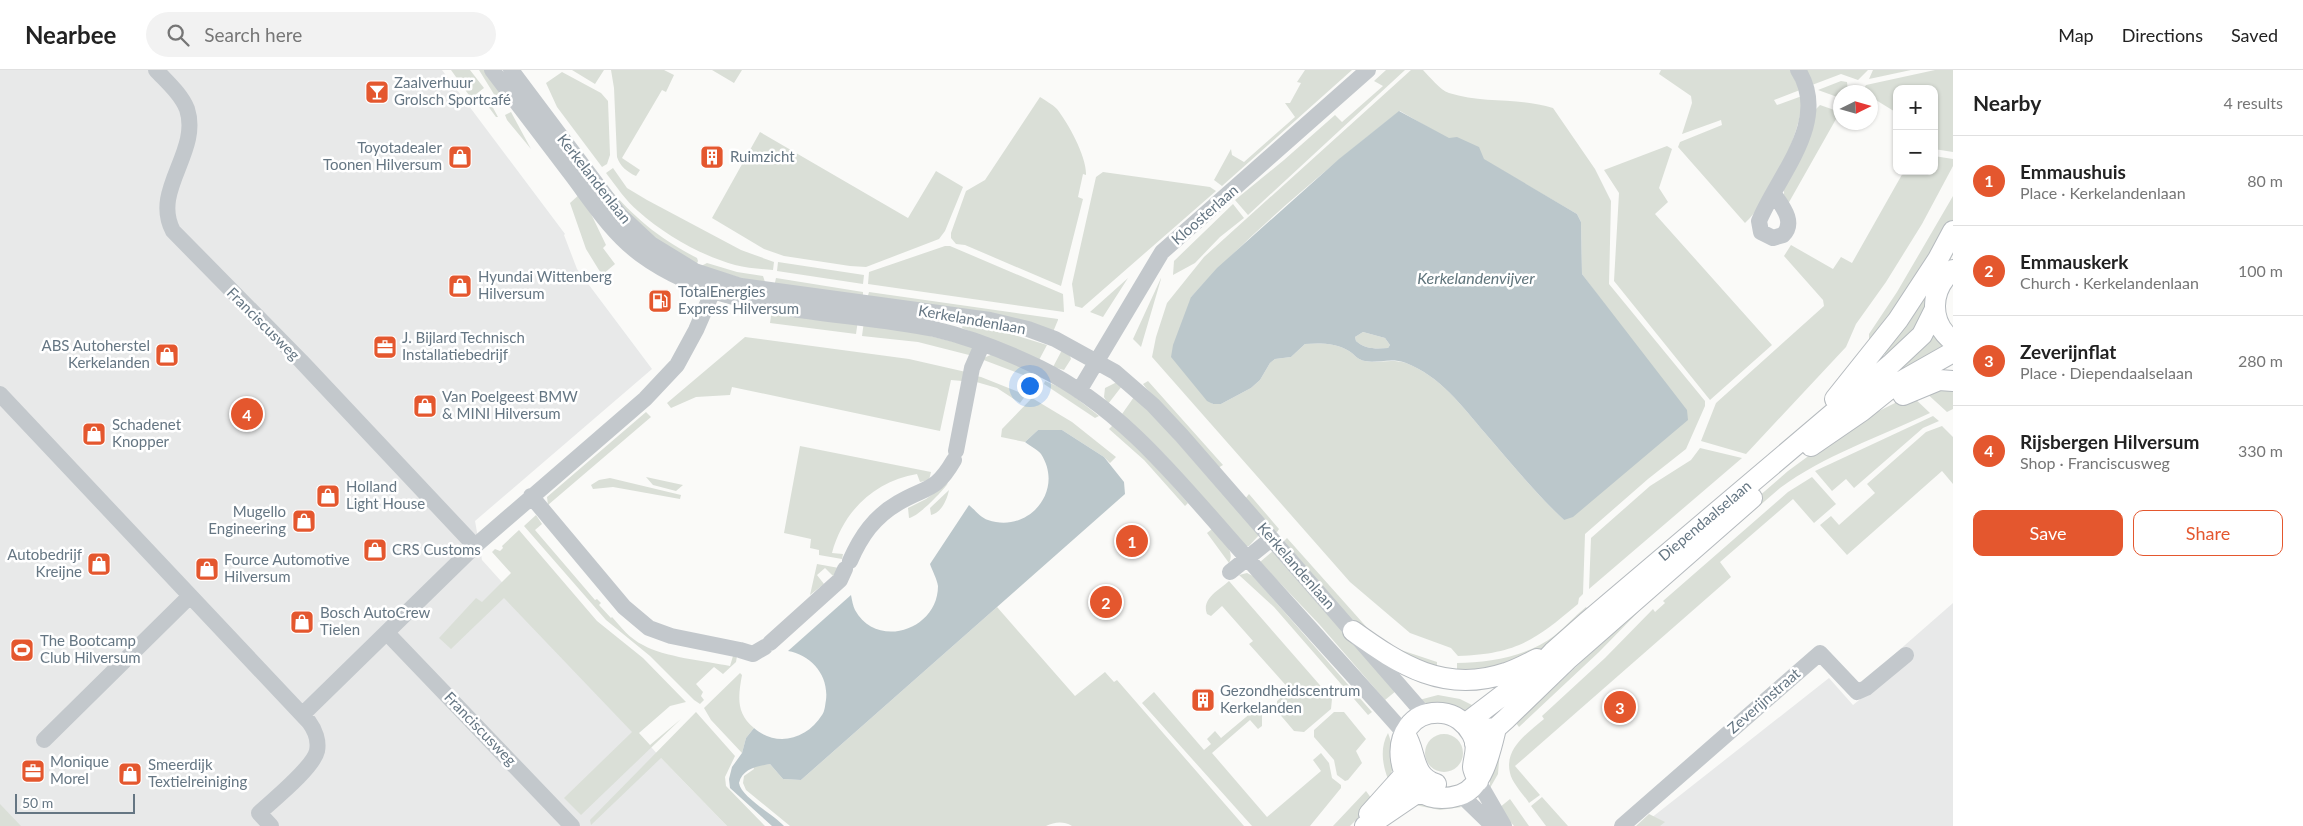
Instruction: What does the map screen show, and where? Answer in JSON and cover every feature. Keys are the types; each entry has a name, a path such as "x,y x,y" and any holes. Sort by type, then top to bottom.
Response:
{"main road":[{"path":"1816,426 1898,320 1938,260 1953,231"},
{"name":"Diependaalselaan","path":"1465,724 1537,669 1553,652 1816,426 1890,365 1922,335 1935,309 1938,288 1953,270"},
{"path":"1935,309 1937,320 1952,344"},
{"name":"Diependaalselaan","path":"1482,746 1488,729 1496,728 1567,660 1816,442 1862,411 1893,386 1952,344"},
{"path":"1862,411 1887,402 1925,384 1939,380 1953,380"},
{"path":"1353,631 1392,659 1425,674 1446,679 1478,679 1506,674 1553,652"},
{"path":"1363,826 1377,820 1425,787 1457,783 1483,772 1482,746 1465,724 1450,715 1424,715 1414,722 1405,734 1399,752 1404,775 1425,787 1442,797 1468,791 1476,775"},
{"path":"1405,734 1410,742 1417,770 1425,787"},
{"path":"1363,826 1370,812 1404,775"}],"street":[{"name":"Franciscusweg","path":"156,70 182,99 189,119 188,137 166,202 167,217 173,231 301,361 475,546"},
{"name":"Kerkelandenlaan","path":"492,70 600,213 629,245 660,266 693,284 758,288 1011,324 1055,339 1115,372 1153,405 1353,631 1373,658 1424,715"},
{"name":"Kerkelandenlaan","path":"511,70 601,192 633,228 667,255 716,286 747,301 935,329 982,344 1040,368 1079,391 1139,437 1405,734"},
{"name":"Kloosterlaan","path":"1079,391 1162,252 1368,70"},
{"path":"1774,194 1803,135 1808,117 1807,90 1798,70"},
{"path":"303,714 475,546 645,399 671,374 696,330 716,286"},
{"name":"Kerkelandenlaan","path":"531,496 624,607 649,628 671,636 753,654 767,645 840,580 859,540 874,520 898,503 934,486 948,471 955,456 972,368 982,344"},
{"path":"0,394 303,714 314,729 316,752 307,767 259,813 271,826"},
{"path":"1230,572 1271,539"},
{"path":"44,740 190,596"},
{"name":"Franciscusweg","path":"387,633 572,826"},
{"name":"Zeverijnstraat","path":"1622,826 1820,653 1858,692 1866,688 1906,655"},
{"path":"1476,775 1504,826"},
{"path":"1461,794 1493,826"}],"shaded area":[{"path":"0,70 442,70 565,234 577,269 652,369 475,521 482,560 661,758 727,826 20,826 0,805"},
{"path":"451,70 470,70 484,88 471,98"},
{"path":"479,70 488,70 509,99 500,104"},
{"path":"572,70 604,70 595,84"},
{"path":"611,70 664,70 674,75 666,92 662,90 622,158 640,170 636,176 624,168 617,157 614,88"},
{"path":"712,70 742,70 734,83"},
{"path":"1305,70 1352,70 1222,186 1214,180 1231,149 1232,155 1244,162 1295,117 1285,103 1290,103 1301,83 1297,82"},
{"path":"1386,70 1405,70 1248,215 1235,200 1335,115 1342,122 1383,86 1374,81"},
{"path":"1411,70 1423,70 1449,93 1553,108 1595,169 1611,201 1609,284 1705,401 1705,406 1686,449 1648,479 1585,534 1583,594 1579,598 1578,604 1549,627 1523,643 1495,652 1458,656 1451,648 1410,633 1350,582 1152,357 1167,303 1204,257","holes":["1400,111 1577,214 1581,222 1582,274 1623,329 1564,520 1533,489 1450,393 1429,376 1406,363 1365,361 1360,360 1339,346 1305,344 1291,357 1275,359 1270,363 1260,380 1251,388 1221,404 1212,404 1191,297 1266,223 1345,155"]},
{"path":"1661,70 1790,70 1800,90 1774,100 1777,105 1802,96 1797,126 1791,145 1774,182 1764,199 1745,223 1678,147 1680,142 1722,125 1721,120 1682,134 1692,103 1691,96 1659,74"},
{"path":"1804,70 1868,70 1858,80 1841,74 1812,85"},
{"path":"1873,70 1911,70 1869,79"},
{"path":"1935,70 1953,70 1953,152 1938,150 1938,85 1893,85 1893,111 1878,101 1878,85 1866,85"},
{"path":"562,72 601,93 608,101 610,155 607,164 602,167 557,107 546,83"},
{"path":"1841,81 1847,82 1847,85 1833,85 1833,95 1818,90"},
{"path":"486,95 498,117 496,117 482,98"},
{"path":"1040,97 1055,107 1071,131 1083,159 1086,175 1083,174 1078,197 1083,199 1061,286 965,245 956,244 951,238 951,233 966,191 985,180"},
{"path":"1820,105 1833,110 1833,124 1788,204 1784,195 1784,189 1816,109"},
{"path":"511,112 531,149 507,120 505,115"},
{"path":"760,132 908,218 936,171 963,187 945,231 939,239 866,267 784,256 764,249 712,218"},
{"path":"1667,146 1672,149 1659,188 1668,202 1655,214 1772,345 1710,400 1614,281 1619,193 1604,170"},
{"path":"1938,157 1953,159 1953,166 1922,224 1886,282 1856,324 1846,347 1746,454 1701,441 1716,403 1824,306 1823,300 1784,256 1791,245 1833,269 1841,257 1852,263 1902,175 1938,175"},
{"path":"613,168 627,188 741,250 774,262 773,270 744,267 722,261 696,250 671,236 648,220 625,198 606,173"},
{"path":"1103,172 1210,187 1216,191 1082,308 1075,306 1072,284 1096,177"},
{"path":"606,185 627,208 659,235 697,258 696,266 633,223"},
{"path":"581,193 606,245 603,248 615,264 602,275 586,249 570,203"},
{"path":"1953,196 1953,223 1875,344 1869,340 1869,334 1897,292"},
{"path":"1233,204 1244,218 1220,237 1195,263 1173,275 1174,261"},
{"path":"1953,240 1953,254 1922,319 1890,359 1880,350"},
{"path":"945,246 950,246 1063,294 1064,312 868,284 869,272"},
{"path":"778,262 864,275 863,284 777,271"},
{"path":"707,263 737,272 763,276 764,285 701,266"},
{"path":"776,278 863,292 863,298 774,287"},
{"path":"1128,278 1103,317 1090,312"},
{"path":"1161,279 1141,347 1133,339"},
{"path":"869,292 1058,320 1053,332 867,299"},
{"path":"772,309 858,320 856,334 770,323"},
{"path":"864,321 974,347 973,356 918,342 862,336"},
{"path":"963,325 1001,331 1047,345 1039,360 962,328"},
{"path":"1935,331 1942,340 1943,347 1907,375 1896,365"},
{"path":"1363,332 1385,338 1390,345 1388,348 1363,346 1356,341 1355,337"},
{"path":"745,337 909,359 966,372 962,381 951,380 940,431 732,387 730,395 696,397 671,408 667,403"},
{"path":"1062,350 1071,359 1064,370 1053,367"},
{"path":"993,354 1034,373 1031,378 981,359"},
{"path":"976,376 1026,395 1020,403 997,388 973,381"},
{"path":"1045,381 1066,390 1099,416 1095,418 1044,384"},
{"path":"1148,381 1223,465 1218,468 1146,388 1143,384"},
{"path":"1117,382 1122,386 1108,404 1104,397 1105,388"},
{"path":"1953,386 1953,409 1947,412 1923,390"},
{"path":"1911,395 1930,413 1833,456 1780,488 1645,605 1599,652 1519,727 1516,723 1595,649 1620,617 1788,471 1833,438 1869,416"},
{"path":"1134,397 1156,418 1259,535 1249,546 1246,546 1164,454 1122,414"},
{"path":"1032,398 1072,422 1116,457 1110,463 1104,457 1062,430 1038,430 1025,442 1001,437 1002,429"},
{"path":"646,412 651,417 548,505 547,497"},
{"path":"1933,416 1939,421 1923,428 1854,488 1846,479 1832,491 1815,471"},
{"path":"1113,425 1138,447 1188,503 1185,506 1144,460 1109,429"},
{"path":"1942,426 1953,437 1953,484 1942,471 1847,555 1820,525 1831,516 1839,525 1875,493 1867,484 1926,432"},
{"path":"800,446 931,472 929,480 920,482 917,474 888,483 875,491 853,511 837,538 832,553 843,554 842,559 819,555 819,550 810,548 811,539 784,533"},
{"path":"1700,448 1742,458 1589,589 1591,538 1650,486 1691,460"},
{"path":"646,477 683,485 676,491 653,485"},
{"path":"1812,477 1836,504 1814,523 1793,499 1720,562 1731,577 1515,766 1540,795 1529,803 1510,773 1509,764 1511,756 1519,742 1544,719 1542,716 1605,658 1653,609 1655,612 1665,603 1663,601 1788,492"},
{"path":"610,478 681,495 680,499 613,487 593,489 591,485 599,480"},
{"path":"948,483 924,508 909,518 908,508 926,499"},
{"path":"949,490 943,506 938,512 931,515 930,508"},
{"path":"1249,494 1279,529 1277,532 1245,499"},
{"path":"536,515 542,524 535,530 595,600 597,599 601,603 599,605 638,642 662,653 730,666 733,656 737,656 736,662 723,674 714,667 696,684 703,692 701,696 704,700 700,704 650,656 606,620 524,526"},
{"path":"1212,529 1229,548 1231,558 1229,563 1207,533"},
{"path":"519,530 597,621 643,658 686,702 670,706 639,733 650,745 681,719 581,815 564,798 632,732 504,598 451,649 439,638 476,598 482,602 511,573 492,552 495,549 500,551 503,548 502,546"},
{"path":"1287,538 1370,631 1395,648 1437,662 1437,669 1430,669 1359,629 1284,541"},
{"path":"1273,551 1396,691 1385,700 1319,624 1260,562"},
{"path":"817,564 839,568 833,576 825,568 817,575 824,584 810,595"},
{"path":"1247,573 1253,576 1372,712 1368,715 1274,607 1239,575"},
{"path":"1229,581 1332,699 1331,709 1304,732 1294,731 1277,711 1277,701 1290,690 1249,644 1253,641 1222,606 1211,616 1207,614 1206,604 1209,599"},
{"path":"1953,603 1953,826 1641,826 1829,678 1853,705 1897,669 1889,659"},
{"path":"997,607 1075,696 1105,672 1114,682 1117,680 1244,826 1072,826 1059,823 1046,826 790,826 746,790 743,783 744,776 754,769 753,766 770,764 783,779 801,780"},
{"path":"1586,607 1588,610 1559,636 1528,657 1504,666 1457,673 1457,663 1495,660 1532,649 1544,643 1558,633"},
{"path":"740,673 742,675 739,697 741,710 754,728 746,738 742,753 711,720 704,708"},
{"path":"1154,692 1204,750 1211,744 1207,739 1215,731 1221,738 1258,707 1262,712 1262,726 1258,729 1250,720 1212,753 1267,817 1321,771 1313,760 1321,753 1329,763 1332,778 1341,785 1341,788 1310,826 1252,826 1142,703"},
{"path":"1438,695 1460,699 1476,707 1475,709 1468,710 1454,710 1432,706 1419,700"},
{"path":"696,712 735,756 725,777 726,786 765,826 727,826 661,758 591,825 590,820"},
{"path":"1334,712 1344,712 1366,739 1356,751 1362,763 1345,781 1337,775 1334,760 1314,737 1314,730"},
{"path":"1388,733 1393,750 1393,763 1388,779 1383,756 1385,738"},
{"path":"1444,734 1458,739 1463,753 1458,767 1444,772 1430,767 1425,753 1430,739"},
{"path":"1500,749 1498,774 1490,788 1490,778"},
{"path":"1366,791 1374,802 1350,826 1333,826"},
{"path":"1542,797 1568,826 1546,826 1531,806"},
{"path":"1510,799 1529,826 1514,826 1499,808"},
{"path":"1417,802 1462,807 1440,810 1410,804"},
{"path":"0,804 21,826 0,826"},
{"path":"1649,814 1665,822 1660,826 1636,826"}],"water":[{"name":"Kerkelandenvijver","path":"1399,111 1449,138 1457,137 1479,147 1484,159 1577,214 1581,222 1582,274 1687,410 1688,420 1573,517 1564,520 1533,489 1450,393 1429,376 1400,361 1365,361 1360,360 1339,346 1305,344 1291,357 1275,359 1270,363 1260,380 1251,388 1221,404 1213,404 1207,401 1171,357 1173,345 1191,297 1217,268 1339,159","holes":["1363,332 1385,338 1390,345 1388,348 1367,347 1359,344 1355,337"]},
{"path":"1038,430 1062,430 1104,457 1124,482 1125,494 801,780 783,779 770,764 755,767 743,774 739,783 745,794 784,826 772,826 730,788 729,779 732,767 742,753 746,738 754,728 772,738 791,738 808,730 823,713 826,700 825,682 811,662 796,653 788,651 851,595 855,610 865,622 877,629 891,632 905,630 918,623 928,614 935,601 938,586 930,564 969,505 985,519 1003,523 1017,521 1029,515 1045,495 1048,482 1047,468 1041,454 1025,442"}],"place":[{"name":"Zaalverhuur Grolsch Sportcafé","path":"377,92"},
{"name":"Toyotadealer Toonen Hilversum","path":"460,157"},
{"name":"Ruimzicht","path":"712,157"},
{"name":"Hyundai Wittenberg Hilversum","path":"460,286"},
{"name":"TotalEnergies Express Hilversum","path":"660,301"},
{"name":"J. Bijlard Technisch Installatiebedrijf","path":"385,347"},
{"name":"ABS Autoherstel Kerkelanden","path":"167,355"},
{"name":"Van Poelgeest BMW & MINI Hilversum","path":"425,406"},
{"name":"Rijsbergen Hilversum","path":"247,414"},
{"name":"Schadenet Knopper","path":"94,434"},
{"name":"Holland Light House","path":"328,496"},
{"name":"Mugello Engineering","path":"304,521"},
{"name":"Emmaushuis","path":"1132,541"},
{"name":"CRS Customs","path":"375,550"},
{"name":"Autobedrijf Kreijne","path":"99,564"},
{"name":"Fource Automotive Hilversum","path":"207,569"},
{"name":"Emmauskerk","path":"1106,602"},
{"name":"Bosch AutoCrew Tielen","path":"302,622"},
{"name":"The Bootcamp Club Hilversum","path":"22,650"},
{"name":"Gezondheidscentrum Kerkelanden","path":"1203,700"},
{"name":"Zeverijnflat","path":"1620,707"},
{"name":"Monique Morel","path":"33,771"},
{"name":"Smeerdijk Textielreiniging","path":"130,774"}]}
